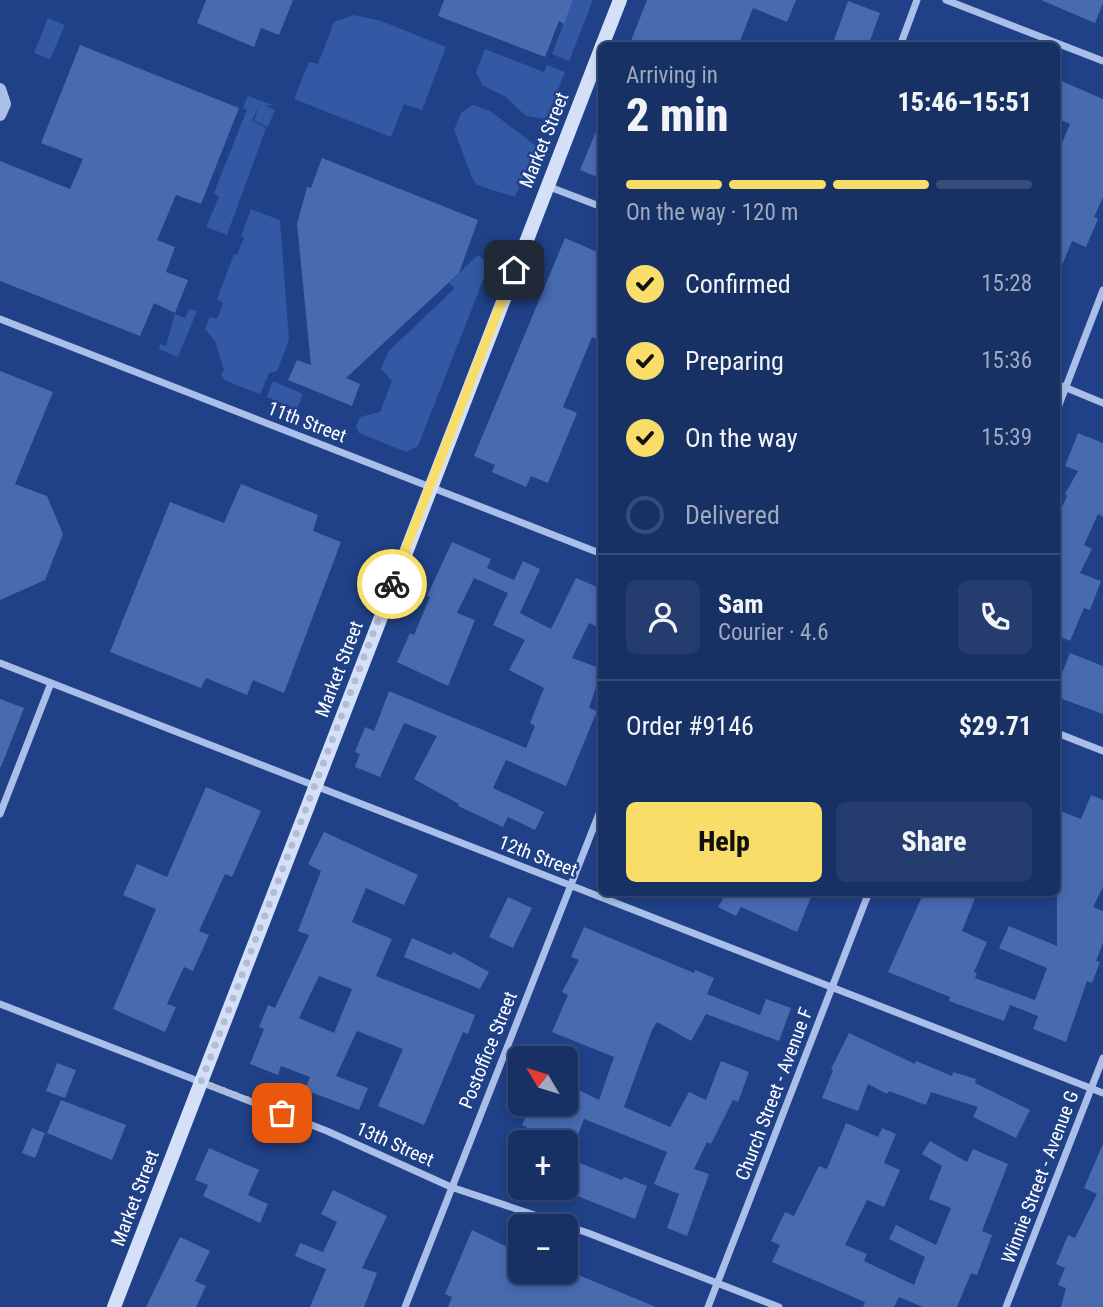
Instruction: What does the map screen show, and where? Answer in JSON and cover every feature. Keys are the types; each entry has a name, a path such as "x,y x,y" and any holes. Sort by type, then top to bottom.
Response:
{"main road":[{"name":"Market Street","path":"604,42 620,0"},
{"name":"Market Street","path":"114,1307 316,787 429,486 598,56"}],"street":[{"path":"901,42 917,0"},
{"path":"946,0 1054,42"},
{"path":"1060,44 1103,61"},
{"path":"0,89 5,104 0,115"},
{"path":"547,186 598,205"},
{"path":"1060,402 1103,290"},
{"name":"11th Street","path":"0,319 598,552"},
{"path":"1060,385 1103,403"},
{"name":"12th Street","path":"0,663 1103,1094"},
{"path":"0,814 51,683"},
{"path":"1060,734 1103,751"},
{"name":"Postoffice Street","path":"405,1307 598,816"},
{"name":"Church Street - Avenue F","path":"708,1307 867,896"},
{"name":"13th Street","path":"0,1004 327,1131 451,1187 588,1233 779,1307"},
{"name":"Winnie Street - Avenue G","path":"1006,1307 1103,1058"}],"shaded area":[{"path":"573,0 593,0 569,61 552,54"},
{"path":"354,15 381,21 446,47 422,110 404,104 391,137 294,99 309,62 318,64 334,22"},
{"path":"48,18 65,25 50,59 34,53"},
{"path":"485,49 544,72 547,65 565,72 546,119 526,116 506,97 482,85 476,72"},
{"path":"248,96 275,106 264,105 275,110 268,127 254,121 260,103 252,121 266,128 227,235 206,227 219,197 214,193 247,110 243,108"},
{"path":"473,105 490,111 536,146 515,197 477,185 473,180 454,130 461,113"},
{"path":"251,209 280,220 289,340 277,371 269,373 260,394 224,380 221,374 224,370 215,341 205,329 210,317 217,319 223,303 217,299 234,254 237,255 244,238 241,236"},
{"path":"478,255 486,261 487,270 418,446 406,452 359,433 356,427 360,417 380,412 392,381 381,369 388,352 455,288 449,283"},
{"path":"189,309 197,311 178,357 159,349 160,344 166,346 175,314 185,318"},
{"path":"273,381 303,394 297,409 267,397"}],"building":[{"path":"206,0 293,0 279,35 261,28 254,47 197,23"},
{"path":"444,0 573,0 564,24 559,21 545,57 438,16"},
{"path":"647,0 796,0 787,22 753,8 740,42 631,42"},
{"path":"1041,0 1103,0 1103,3 1095,23"},
{"path":"848,1 880,13 869,42 833,42"},
{"path":"80,45 239,108 201,204 176,195 157,240 175,247 166,272 188,280 175,313 154,303 140,336 0,281 0,161 70,189 83,159 41,143"},
{"path":"1060,80 1103,99 1103,197 1094,217 1098,219 1086,247 1072,241 1060,270 1060,148 1070,124 1060,119"},
{"path":"598,127 598,177 580,170"},
{"path":"322,158 478,220 459,273 346,378 360,384 352,406 288,380 297,360 311,365 297,224 307,187 311,188"},
{"path":"565,238 598,252 598,339 592,337 563,407 577,413 548,483 531,476 526,487 492,472 495,465 474,456"},
{"path":"0,371 53,392 15,484 47,496 63,534 45,580 0,600"},
{"path":"1078,433 1103,443 1103,517 1098,514 1084,545 1092,549 1080,573 1101,581 1090,610 1084,608 1070,641 1060,636 1060,511 1067,496 1065,494 1078,471 1065,466"},
{"path":"241,484 318,515 313,531 341,542 284,693 253,680 247,695 206,678 201,688 110,652 170,502 224,523"},
{"path":"452,542 491,559 487,568 514,580 523,561 540,569 520,613 551,629 576,578 598,587 598,627 589,623 572,658 598,668 598,681 589,708 597,711 566,786 506,760 493,788 544,812 535,830 508,817 503,827 458,806 459,804 414,779 437,736 404,723 380,777 355,767 360,754 355,752 365,727 374,731 389,691 526,748 535,726 530,723 544,688 509,670 525,640 493,625 508,593 474,578 457,613 475,620 448,686 397,662 410,633 414,635 430,597 427,596"},
{"path":"1070,653 1103,666 1103,714 1060,698 1060,678"},
{"path":"0,699 24,708 1,767 0,767"},
{"path":"206,787 261,811 232,877 225,874 199,931 209,935 193,971 184,967 167,1004 176,1007 165,1032 113,1009 156,909 123,895 137,864 167,877"},
{"path":"1091,795 1103,800 1103,887 1093,907 1103,911 1103,943 1096,961 1100,962 1092,983 1087,981 1066,1042 1033,1029 1038,1016 1010,1005 1004,1021 949,1001 950,997 888,972 922,896 970,896 975,898 962,931 987,942 974,972 977,973 975,978 1035,1000 1047,968 999,948 1009,926 1057,946 1060,811 1081,819"},
{"path":"324,832 418,875 404,905 366,888 352,922 392,939 376,976 475,1015 468,1034 463,1032 424,1125 378,1106 403,1049 357,1031 336,1076 368,1088 359,1110 305,1090 310,1077 281,1066 278,1075 250,1064 264,1029 259,1027 268,1005 275,1008 309,935 298,931 321,871 308,864","holes":["319,976 352,989 334,1033 299,1018"]},
{"path":"717,896 811,896 797,932 741,907 736,916 718,907 723,899"},
{"path":"508,897 532,908 513,948 489,937"},
{"path":"584,927 694,973 695,970 714,978 707,994 760,1015 766,999 791,1008 779,1041 706,1014 691,1041 657,1022 652,1030 624,1107 670,1127 689,1092 706,1100 721,1061 749,1072 738,1102 733,1100 711,1144 707,1142 694,1169 709,1174 687,1236 667,1228 679,1194 654,1184 667,1152 584,1119 578,1135 578,1130 526,1130 527,1127 522,1125 526,1116 578,1116 578,1090 599,1100 614,1057 552,1032 568,995 562,992 579,960 571,957"},
{"path":"412,938 451,955 453,952 489,972 480,989 404,957"},
{"path":"849,1033 915,1064 916,1061 952,1076 953,1072 976,1079 975,1083 1030,1110 1016,1138 973,1117 978,1107 931,1092 926,1105 889,1091 887,1094 868,1084 858,1111 822,1098 833,1070 831,1069"},
{"path":"57,1063 76,1070 65,1098 46,1091"},
{"path":"61,1100 126,1125 112,1160 47,1133"},
{"path":"846,1123 878,1137 882,1128 896,1134 884,1163 900,1170 884,1207 867,1200 845,1245 867,1254 864,1261 914,1285 925,1257 889,1239 896,1225 936,1245 951,1208 929,1199 942,1166 922,1154 930,1141 967,1162 973,1149 1008,1164 982,1231 992,1235 977,1275 971,1273 957,1307 923,1307 899,1297 894,1307 863,1307 865,1302 772,1262 780,1245 771,1241 785,1212 794,1216 819,1166 827,1169"},
{"path":"32,1128 45,1133 35,1158 22,1153"},
{"path":"1103,1144 1103,1307 1061,1307 1066,1288 1058,1285 1065,1268 1056,1264 1068,1235 1075,1238 1097,1194 1084,1188"},
{"path":"209,1148 259,1170 248,1195 268,1204 260,1223 203,1196 208,1185 195,1180"},
{"path":"578,1162 622,1180 624,1177 647,1186 635,1219 578,1196"},
{"path":"333,1190 387,1216 362,1268 377,1273 364,1307 310,1307 326,1269 295,1256 300,1243 323,1252 337,1222 321,1214"},
{"path":"472,1230 508,1247 508,1284 578,1284 578,1275 656,1307 448,1307 452,1297 445,1294"},
{"path":"180,1237 210,1251 195,1281 206,1286 196,1307 146,1307"}],"way so far":[{"path":"282,1113 201,1082 392,584"}],"route":[{"path":"392,584 514,270"}]}
